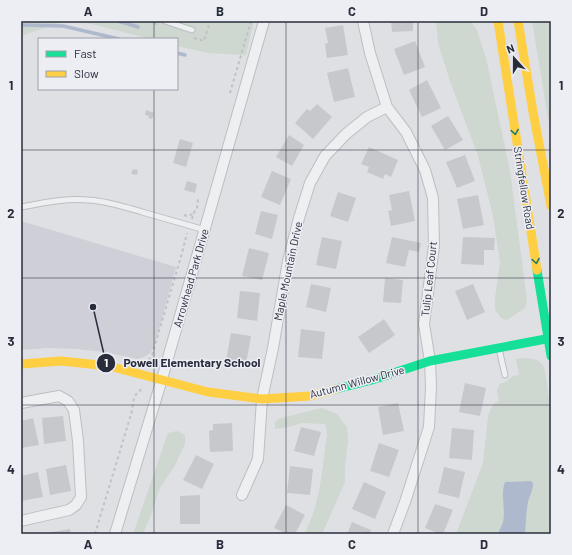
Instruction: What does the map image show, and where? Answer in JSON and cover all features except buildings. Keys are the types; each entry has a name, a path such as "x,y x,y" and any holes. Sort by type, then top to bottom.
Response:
{"street":[{"name":"Arrowhead Park Drive","path":"115,534 162,379 264,21"},
{"name":"Tulip Leaf Court","path":"363,21 370,53 387,107 406,132 425,170 433,198 434,246 424,324 430,361 431,387 428,427 405,502 393,534"},
{"name":"Stringfellow Road","path":"498,21 550,338 551,356"},
{"name":"Stringfellow Road","path":"518,21 533,112 551,206"},
{"name":"Maple Mountain Drive","path":"242,495 258,459 262,399 273,348 288,261 310,183 326,156 346,134 367,117 387,107"},
{"name":"Autumn Willow Drive","path":"21,364 61,361 109,366 208,392 262,399 310,396 372,380 430,361 550,338"},
{"path":"21,403 59,396 68,401 74,410 78,441 81,497 76,505 69,510 21,521"}],"lane":[{"path":"165,21 192,30"},
{"path":"21,207 44,202 89,200 122,206 205,230"},
{"path":"498,348 505,375"}],"path":[{"path":"230,93 251,21"},
{"path":"95,534 132,410 133,399 140,391 149,364 148,361 154,349 193,214 197,208 198,199"}],"shaded area":[{"path":"21,21 65,21 21,36"},
{"path":"79,21 254,21 246,55 208,53 178,46 178,38 147,38"},
{"path":"436,21 470,21 477,30 486,58 510,171 527,300 525,308 507,320 501,318 495,310 495,298 500,262 493,216 478,156 450,81 438,43"},
{"path":"532,21 551,21 551,136"},
{"path":"21,221 176,267 154,347 150,353 138,359 104,352 76,349 47,348 21,350"},
{"path":"524,358 537,360 545,370 551,415 551,534 456,534 483,463 488,416 493,404 499,401 497,390 500,384 513,376 519,375 516,359"},
{"path":"322,408 337,414 347,427 348,441 345,482 322,534 304,534 314,510 320,486 327,434 325,424 302,423 275,429 275,423 278,419"},
{"path":"177,431 185,435 185,444 175,465 159,490 143,534 133,534 168,433"}],"water":[{"path":"531,481 533,486 527,506 525,534 498,534 503,524 504,517 503,492 505,482"}],"waterway":[{"path":"118,21 138,27"},
{"path":"21,25 63,26 115,38"},
{"path":"178,53 185,55"}],"traffic: fast":[{"path":"537,270 551,356"},
{"path":"336,389 372,380 430,361 551,338"}],"traffic: slow":[{"path":"498,21 537,270"},
{"path":"518,21 533,112 551,206"},
{"path":"21,364 61,361 109,366 208,392 262,399 310,396 336,389"}],"place":[{"name":"Powell Elementary School","path":"93,307"}]}
